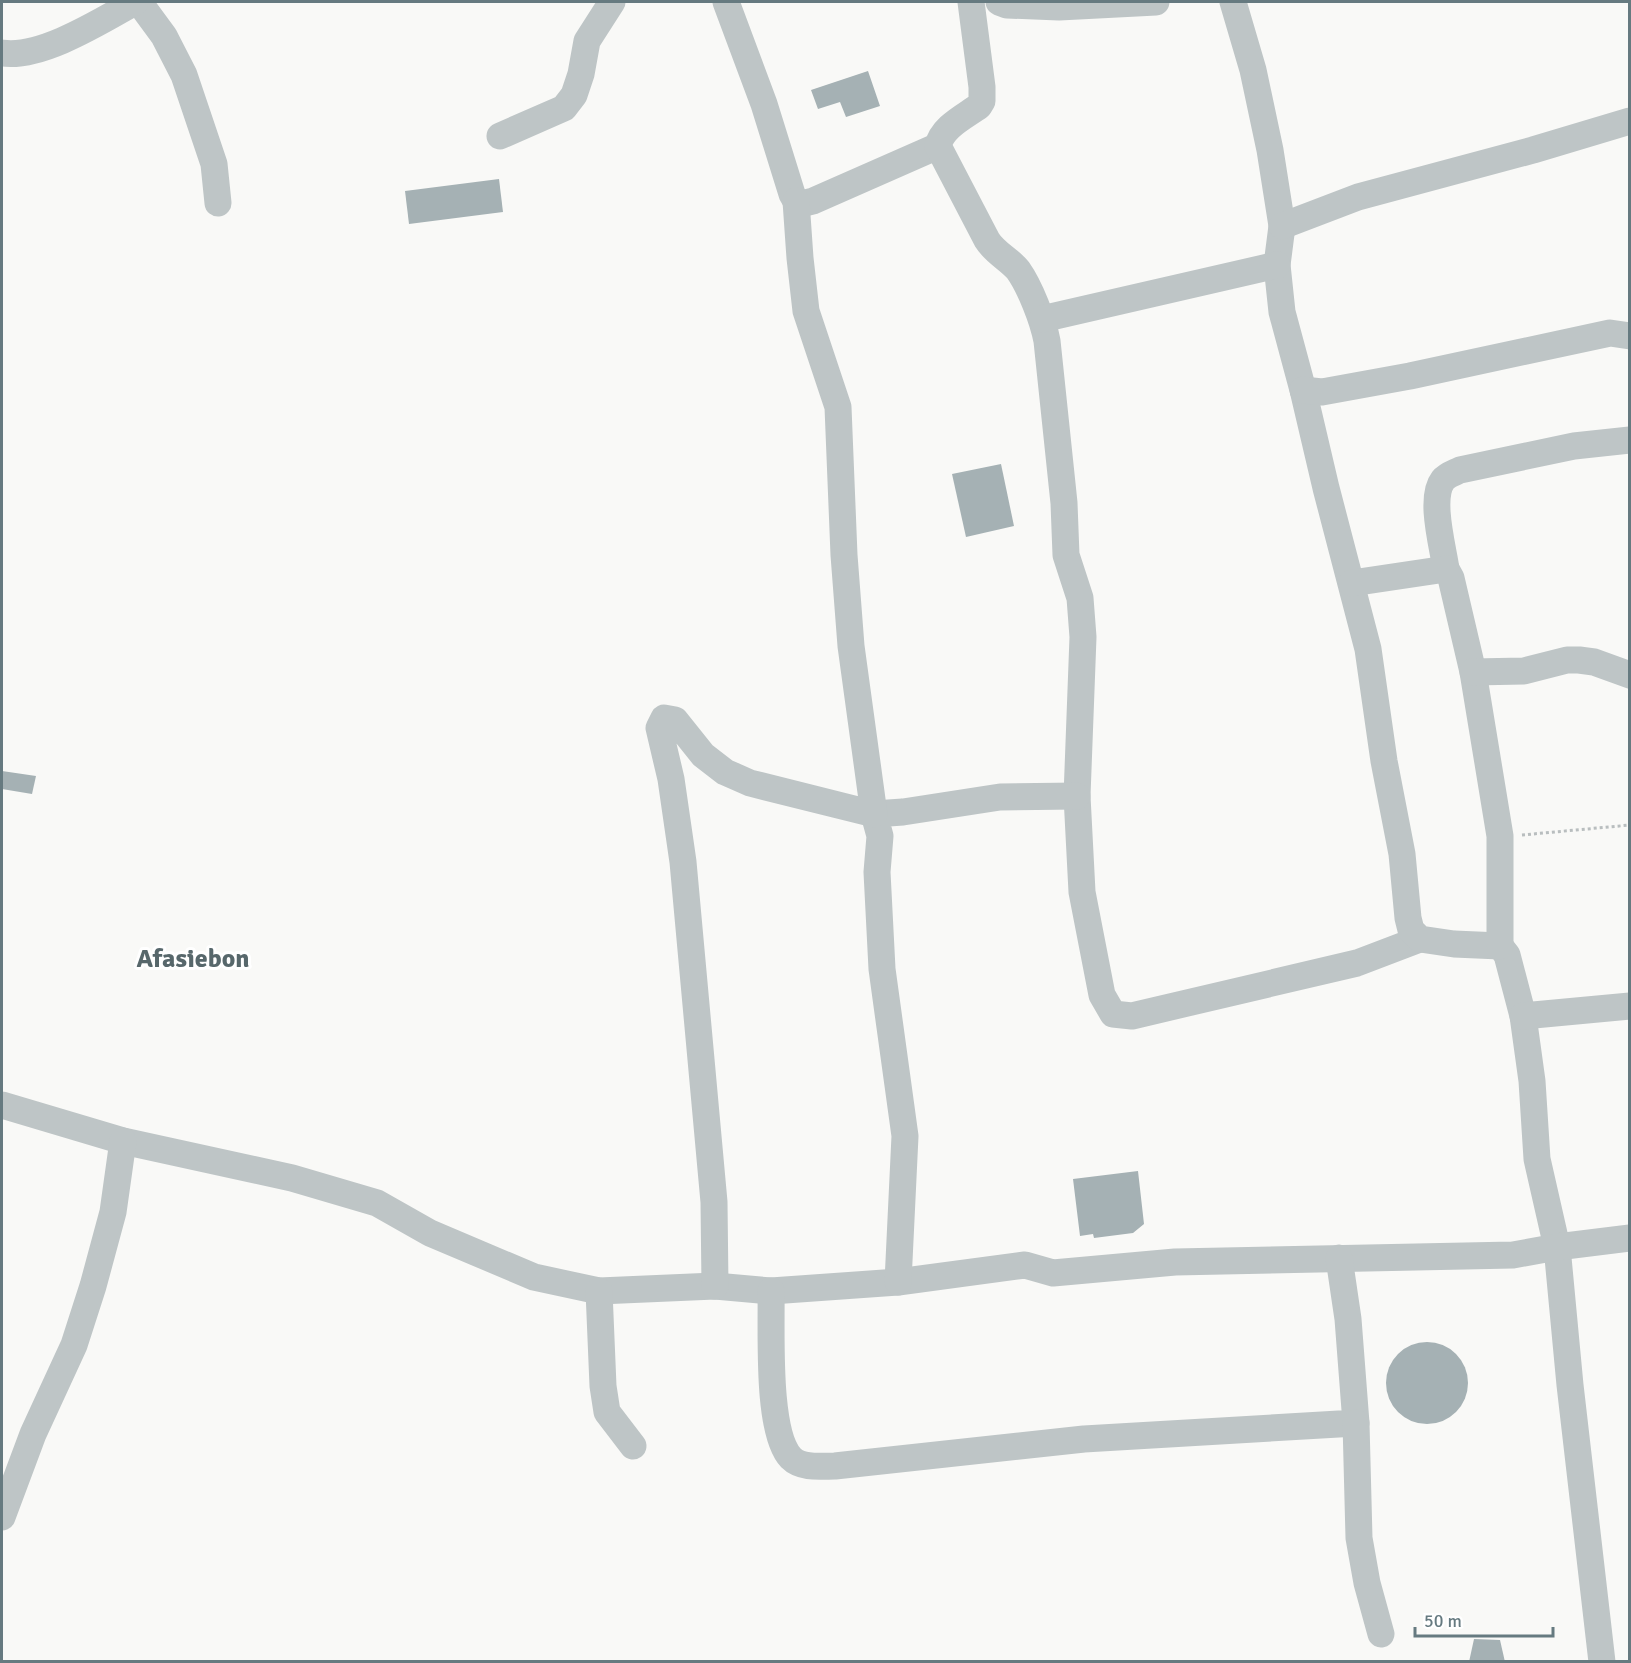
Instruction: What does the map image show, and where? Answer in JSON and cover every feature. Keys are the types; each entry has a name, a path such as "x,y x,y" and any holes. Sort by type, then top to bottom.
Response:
{"street":[{"path":"2,53 11,55 31,52 80,32 137,2 165,36 184,75 214,164 218,203"},
{"path":"500,136 564,108 574,95 578,84 587,41 612,2"},
{"path":"726,2 764,104 796,201 806,311 838,407 844,555 851,646 874,814 880,836 877,872 882,969 905,1136 898,1282"},
{"path":"971,2 982,101 979,106 945,131 939,138 938,146 987,240 993,249 1017,270 1042,319 1054,397 1064,503 1066,555 1080,598 1083,637 1077,796 1083,892 1102,995 1113,1014 1132,1016 1357,963 1420,939 1454,944 1500,946"},
{"path":"999,2 1007,5 1059,7 1156,2"},
{"path":"1233,2 1256,81 1270,150 1282,226 1277,265 1282,312 1368,649 1384,761 1402,854 1408,918 1411,930 1420,939"},
{"path":"1282,226 1358,197 1533,150 1629,121"},
{"path":"796,201 805,203 813,201 938,146"},
{"path":"1042,319 1277,265"},
{"path":"1303,390 1322,392 1410,376 1610,333 1629,336"},
{"path":"1602,1662 1570,1385 1557,1247 1537,1159 1532,1081 1523,1016 1507,955 1500,946 1500,836 1473,672 1451,578 1446,569 1436,500 1439,487 1445,477 1460,470 1574,446 1629,440"},
{"path":"1352,584 1446,569"},
{"path":"1473,672 1524,671 1567,660 1579,660 1594,662 1629,675"},
{"path":"715,1286 714,1202 683,862 670,778 659,728 660,723 664,718 675,720 703,755 725,772 750,783 874,814 1000,798 1077,796"},
{"path":"1523,1016 1629,1006"},
{"path":"2,1105 123,1141 292,1178 377,1203 430,1233 534,1277 599,1291 715,1286 771,1291 898,1282 1025,1265 1053,1273 1175,1262 1513,1255 1629,1238"},
{"path":"2,1517 33,1434 74,1345 113,1212 123,1141"},
{"path":"1339,1258 1348,1319 1356,1423 1359,1538 1366,1583 1381,1634"},
{"path":"599,1291 603,1386 607,1412 633,1446"},
{"path":"771,1291 773,1391 780,1441 792,1460 809,1466 836,1466 1084,1439 1356,1423"}],"path":[{"path":"1500,836 1629,825"}],"building":[{"path":"868,71 880,106 846,117 840,102 818,109 811,90"},
{"path":"499,179 503,212 409,224 405,191"},
{"path":"1001,464 1014,526 966,537 952,474"},
{"path":"2,771 36,776 32,794 2,789"},
{"path":"1138,1171 1144,1224 1133,1233 1094,1238 1093,1234 1080,1236 1073,1179"},
{"path":"1427,1342 1443,1345 1456,1354 1465,1367 1468,1383 1465,1399 1456,1412 1443,1421 1427,1424 1411,1421 1398,1412 1389,1399 1386,1383 1389,1367 1398,1354 1411,1345"},
{"path":"1474,1639 1500,1640 1505,1662 1469,1662"}],"district":[{"name":"Afasiebon","path":"193,959"}]}
